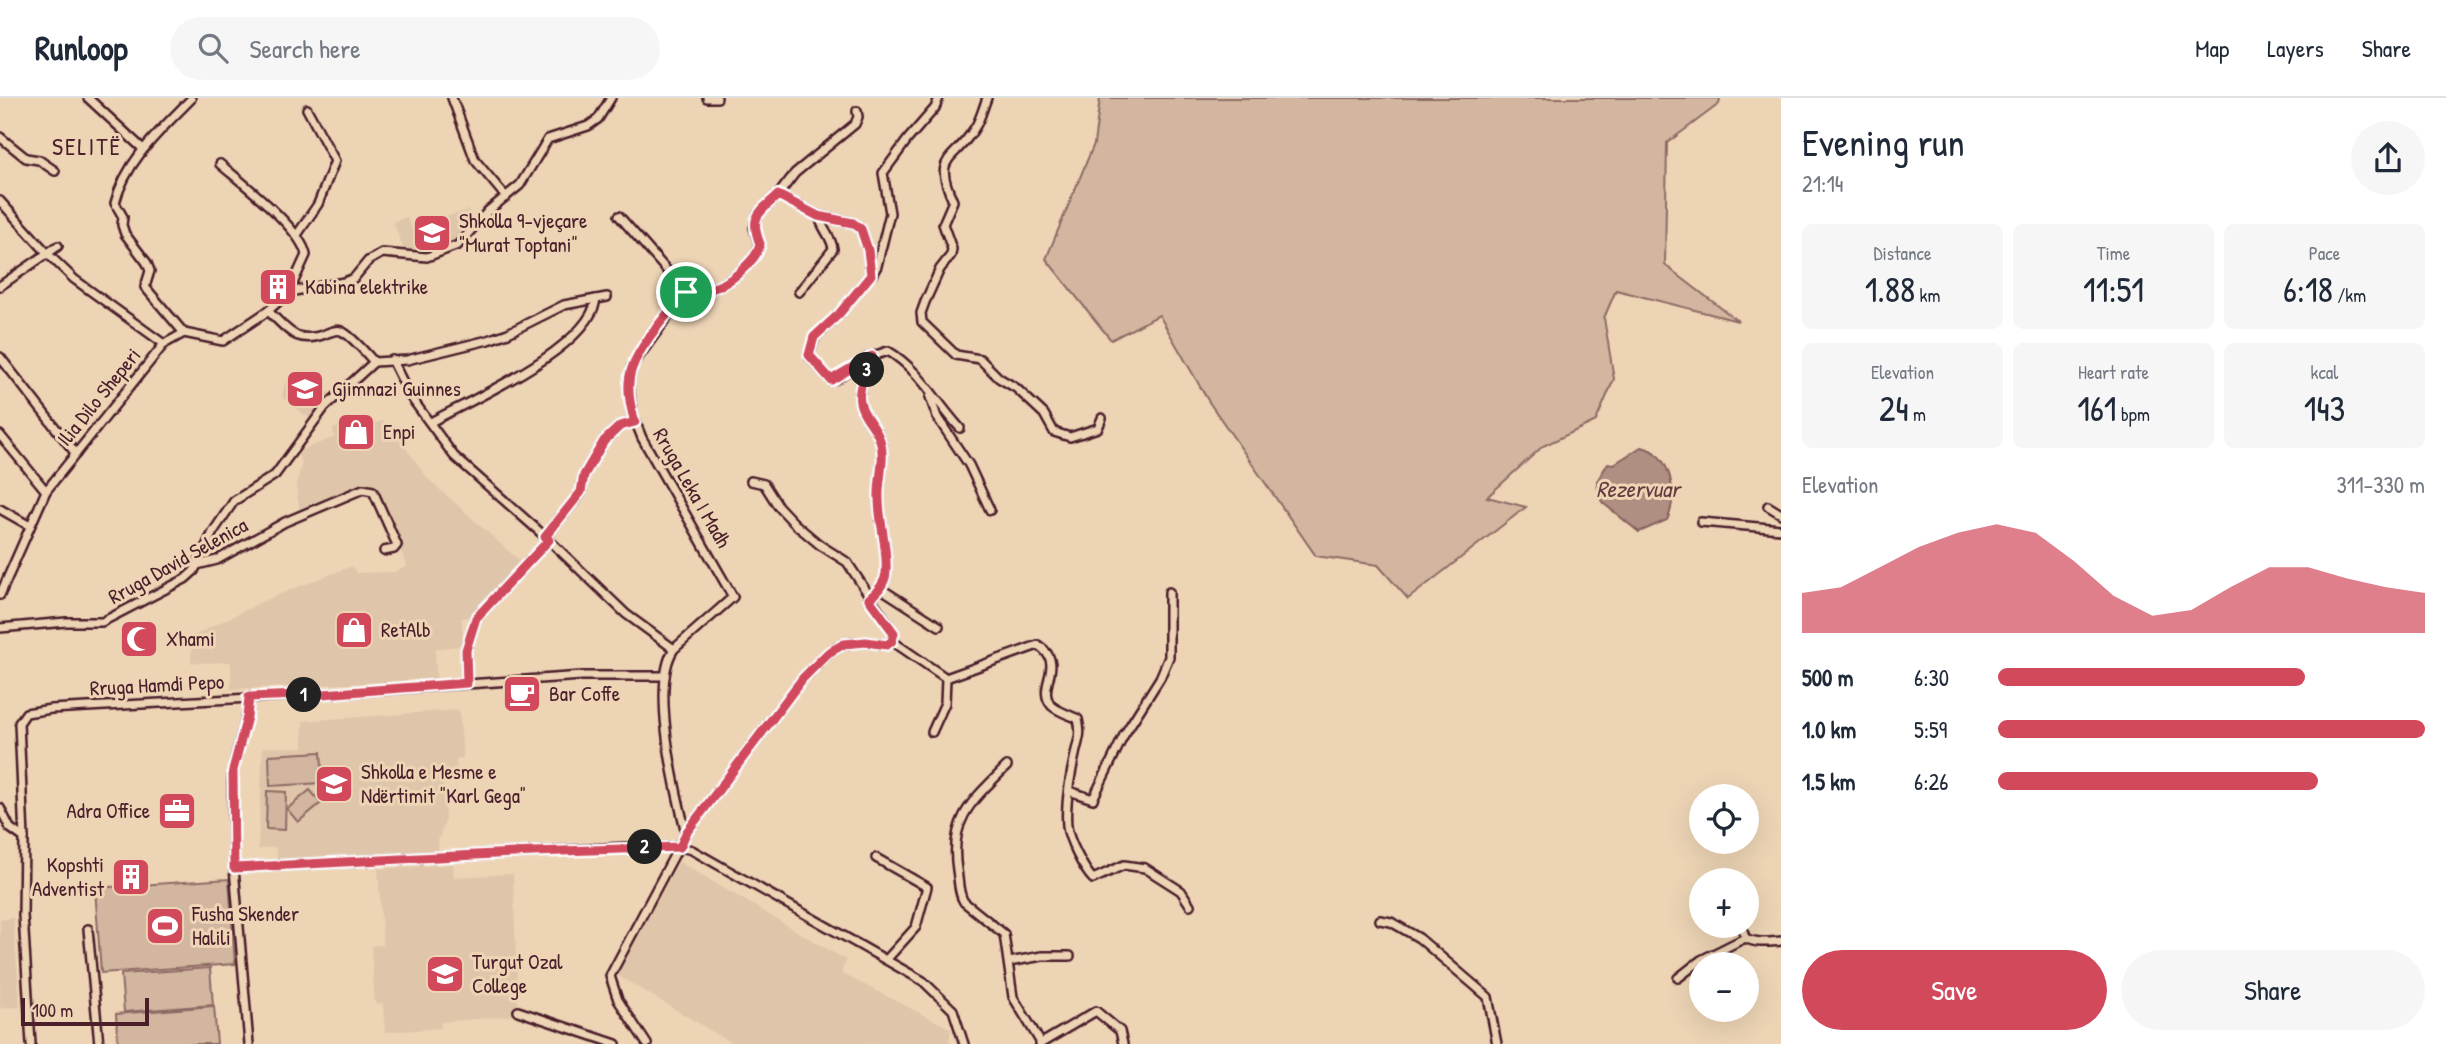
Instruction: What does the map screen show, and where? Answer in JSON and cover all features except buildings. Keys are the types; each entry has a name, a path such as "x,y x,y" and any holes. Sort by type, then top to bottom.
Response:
{"street":[{"path":"88,98 143,149"},
{"path":"452,98 475,160 506,197"},
{"path":"289,292 354,278 368,261 382,253 427,257 458,245 488,211 520,185 548,139 598,120 611,98"},
{"path":"706,98 717,98"},
{"path":"939,98 935,108 883,173 890,213 877,266 839,314 814,337 809,355 831,380 872,356 888,351 898,357 960,428"},
{"path":"987,98 975,128 949,157 944,167 944,177 953,201 945,217 944,229 952,249 925,302 921,313 922,322 956,355 980,359 999,378 1016,388 1044,414 1054,432 1070,437 1098,428 1101,418"},
{"path":"191,99 143,149 119,188 115,203 123,217 125,234 150,271 145,287 184,332 223,341 268,311 289,292 306,255 297,235 220,164"},
{"path":"297,235 318,204 335,160 307,109"},
{"path":"619,215 686,292 711,290 732,281 759,250 760,244 754,228 758,214 778,195 795,173 855,124 857,111"},
{"path":"0,137 26,158 39,160 55,171"},
{"path":"778,195 818,216 853,223 861,229 868,250 871,275"},
{"path":"0,201 48,254 75,279 164,344"},
{"path":"799,292 833,249 818,216"},
{"path":"0,286 58,246"},
{"name":"Rruga Leka I Madh","path":"674,649 733,597 635,422 629,383 632,366 686,292"},
{"path":"197,565 213,532 234,501 275,475 325,407 374,362 407,360 488,340 564,305 607,297"},
{"path":"431,422 526,372 554,352 585,322 595,306 596,299"},
{"path":"268,311 299,337 313,338 335,330 343,331 374,362"},
{"name":"Ilia Dilo Sheperi","path":"0,595 46,491 164,344 184,332"},
{"path":"869,599 880,589 886,575 885,534 878,497 882,459 880,440 859,400 863,377 872,356"},
{"path":"0,357 76,454"},
{"path":"392,360 410,396 454,456 547,538 625,614 674,649 668,660 665,676 670,767 686,833"},
{"path":"929,393 937,417 969,465 990,510"},
{"path":"467,683 466,650 476,618 547,538 581,492 584,475 604,441 620,426 635,422"},
{"path":"0,435 46,491"},
{"path":"647,1044 618,1000 610,976 686,833 803,678 828,653 844,644 866,642 887,645 892,641 894,633 847,562 820,545 795,524 778,506 764,484 751,481"},
{"name":"Rruga David Selenica","path":"0,628 66,622 102,622 185,579 197,565 217,560 285,522 363,489 373,491 397,545 384,551"},
{"path":"1768,506 1781,514"},
{"path":"0,509 30,527"},
{"path":"1701,522 1781,529"},
{"path":"880,589 939,626"},
{"path":"1069,791 1093,799 1124,735 1160,678 1169,657 1169,592"},
{"path":"892,641 946,678"},
{"path":"946,678 1038,645 1048,652 1052,663 1046,694 1055,708 1078,719 1082,734 1075,754 1066,828 1089,876 1098,878 1124,865 1145,868 1181,891 1190,905"},
{"name":"Rruga Hamdi Pepo","path":"30,1044 23,915 24,838 19,723 26,713 51,709 582,676 665,676"},
{"path":"932,732 945,703 946,678"},
{"path":"249,697 247,717 233,770 234,868 249,1044"},
{"path":"1007,766 970,802 959,823 955,852 960,896 1004,934 1013,998 1041,1043 1096,1011 1120,1031 1123,1044"},
{"path":"0,808 10,828 24,838"},
{"path":"234,868 680,847 692,850 923,981 953,1010 964,1044"},
{"path":"876,858 927,887 916,927 887,959"},
{"path":"1380,920 1391,922 1419,938 1488,997 1497,1044"},
{"path":"88,929 99,1044"},
{"path":"1678,978 1701,960 1745,938 1763,943 1781,941"},
{"path":"1009,962 1042,956 1070,956"},
{"path":"518,1011 616,1044"}],"shaded area":[{"path":"1100,98 1720,98 1719,104 1667,143 1665,265 1738,321 1616,290 1604,318 1614,379 1596,421 1543,446 1487,497 1526,507 1408,599 1378,565 1316,556 1209,402 1159,315 1111,340 1046,259 1094,144"},
{"name":"Shkolla 9-vjeçare \"Murat Toptani\"","path":"468,210 475,222 457,243 432,254 417,255 405,252 393,222 407,217 411,227"},
{"name":"Gjimnazi Guinnes","path":"306,372 331,395 309,418 282,397 285,383"},
{"path":"368,415 372,424 383,421 392,429 428,479 521,562 472,616 461,618 464,645 435,649 436,680 231,689 231,662 191,663 192,644 189,638 268,599 352,566 356,573 395,572 407,566 371,483 300,514 296,485 302,464 297,452 335,437 333,429"},
{"name":"Shkolla e Mesme e Ndërtimit \"Karl Gega\"","path":"459,710 463,758 456,759 457,780 443,782 445,821 438,840 439,852 277,863 276,847 258,849 263,747 303,747 303,721"},
{"path":"321,752 323,783 270,786 269,755"},
{"path":"310,790 321,803 298,822 287,809"},
{"path":"267,791 286,792 285,830 266,829"},
{"path":"679,862 846,960 841,973 951,1029 951,1044 734,1044 615,974"},
{"name":"Turgut Ozal College","path":"453,864 454,877 513,874 518,1015 441,1022 441,1028 385,1032 383,1003 375,1004 371,946 383,945 378,869"},
{"name":"Fusha Skender Halili","path":"229,879 235,964 101,973 95,888"},
{"path":"13,918 20,1007 0,1008 0,920"},
{"path":"210,968 213,1005 124,1012 121,974"},
{"name":"Fusha Skender Halili","path":"214,1006 217,1044 118,1044 116,1014"}],"water":[{"name":"Rezervuar","path":"1641,447 1659,457 1666,466 1670,476 1672,499 1667,520 1639,532 1603,503 1599,497 1597,481 1608,463 1614,464"}],"place":[{"name":"Shkolla 9-vjeçare \"Murat Toptani\"","path":"432,233"},
{"name":"Kabina elektrike","path":"278,287"},
{"name":"Gjimnazi Guinnes","path":"305,389"},
{"name":"Enpi","path":"356,432"},
{"name":"RetAlb","path":"354,630"},
{"name":"Xhami","path":"139,639"},
{"name":"Bar Coffe","path":"522,694"},
{"name":"Shkolla e Mesme e Ndërtimit \"Karl Gega\"","path":"334,784"},
{"name":"Adra Office","path":"177,811"},
{"name":"Kopshti Adventist","path":"131,877"},
{"name":"Fusha Skender Halili","path":"165,926"},
{"name":"Turgut Ozal College","path":"445,974"}],"district":[{"name":"SELITË","path":"87,147"}],"route":[{"path":"778,195 818,216 853,223 861,229 868,250 871,275 839,314 814,337 809,355 831,380 872,356 863,377 859,400 880,440 882,459 878,497 885,534 886,575 880,589 869,599 894,633 892,641 887,645 866,642 844,644 828,653 803,678 686,833 680,847 653,846 234,868 233,770 247,717 249,697 467,683 466,650 476,618 549,540 545,537 581,492 584,475 604,441 620,426 635,422 629,383 632,366 686,292 711,290 732,281 759,250 754,221 778,195"}]}
